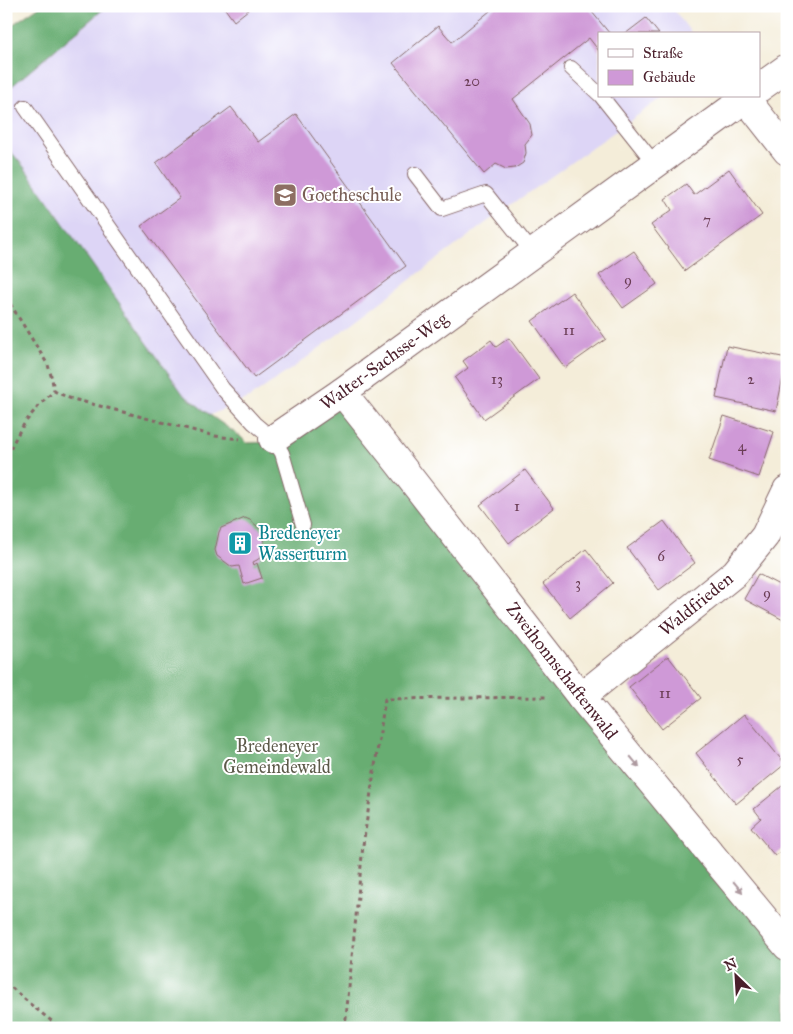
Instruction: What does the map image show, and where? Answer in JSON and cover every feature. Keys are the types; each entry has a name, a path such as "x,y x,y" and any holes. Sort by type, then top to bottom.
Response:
{"street":[{"name":"Walter-Sachsse-Weg","path":"760,88 787,68"},
{"name":"Walter-Sachsse-Weg","path":"273,439 342,392 746,98"},
{"path":"754,98 787,151"},
{"name":"Zweihonnschaftenwald","path":"342,392 581,697 787,946"},
{"name":"Waldfrieden","path":"581,697 735,573 765,536 787,490"}],"lane":[{"path":"571,68 598,93"},
{"path":"602,98 655,164"},
{"path":"26,107 224,389 254,424 273,439 282,453 303,524"},
{"path":"415,174 442,209 486,194 534,253"}],"path":[{"path":"6,297 48,365 54,391"},
{"path":"54,391 69,398 216,436 248,440 273,439"},
{"path":"6,464 8,452 21,428 37,406 54,391"},
{"path":"344,1028 364,845 385,699 581,697"},
{"path":"6,982 45,1017 61,1028"}],"shaded area":[{"name":"Goetheschule","path":"107,6 671,6 690,32 598,32 598,98 662,98 487,222 297,365 249,398 210,415 183,394 24,167 6,146 6,91"}],"green space":[{"path":"40,6 107,6 6,91 6,29"},
{"name":"Bredeneyer Gemeindewald","path":"6,146 24,167 183,394 247,443 273,442 342,398 787,954 787,1028 6,1028"}],"building":[{"path":"223,6 253,6 234,21"},
{"path":"496,6 587,6 608,32 598,32 598,50 589,38 513,99 530,124 532,135 525,144 526,153 523,163 515,168 506,169 496,164 484,174 393,63 438,26 452,42"},
{"path":"646,18 657,32 628,32"},
{"path":"231,107 258,142 296,114 406,266 254,378 141,226 180,198 156,163"},
{"path":"729,169 762,215 685,271 651,225 672,210 665,199 686,184 694,195"},
{"path":"634,251 657,284 623,308 599,275"},
{"path":"572,292 606,339 565,368 532,321"},
{"path":"509,338 539,379 484,419 455,378 468,368 463,361 491,340 496,347"},
{"path":"727,346 787,358 776,411 716,398"},
{"path":"724,416 774,432 759,477 709,460"},
{"path":"525,470 554,508 509,543 480,505"},
{"name":"Bredeneyer Wasserturm","path":"245,518 264,532 265,537 261,557 253,562 254,565 257,563 262,578 244,584 239,566 232,567 217,556 215,550 221,528"},
{"path":"664,521 695,563 659,590 627,548"},
{"path":"586,549 613,583 570,618 543,584"},
{"path":"758,574 781,586 787,575 787,622 744,599"},
{"path":"668,656 701,698 662,729 629,687"},
{"path":"744,714 785,764 736,804 696,753"},
{"path":"787,782 787,846 775,856 751,827 761,818 754,809"}],"place":[{"name":"Goetheschule","path":"285,195"},
{"name":"Bredeneyer Wasserturm","path":"240,543"}]}
